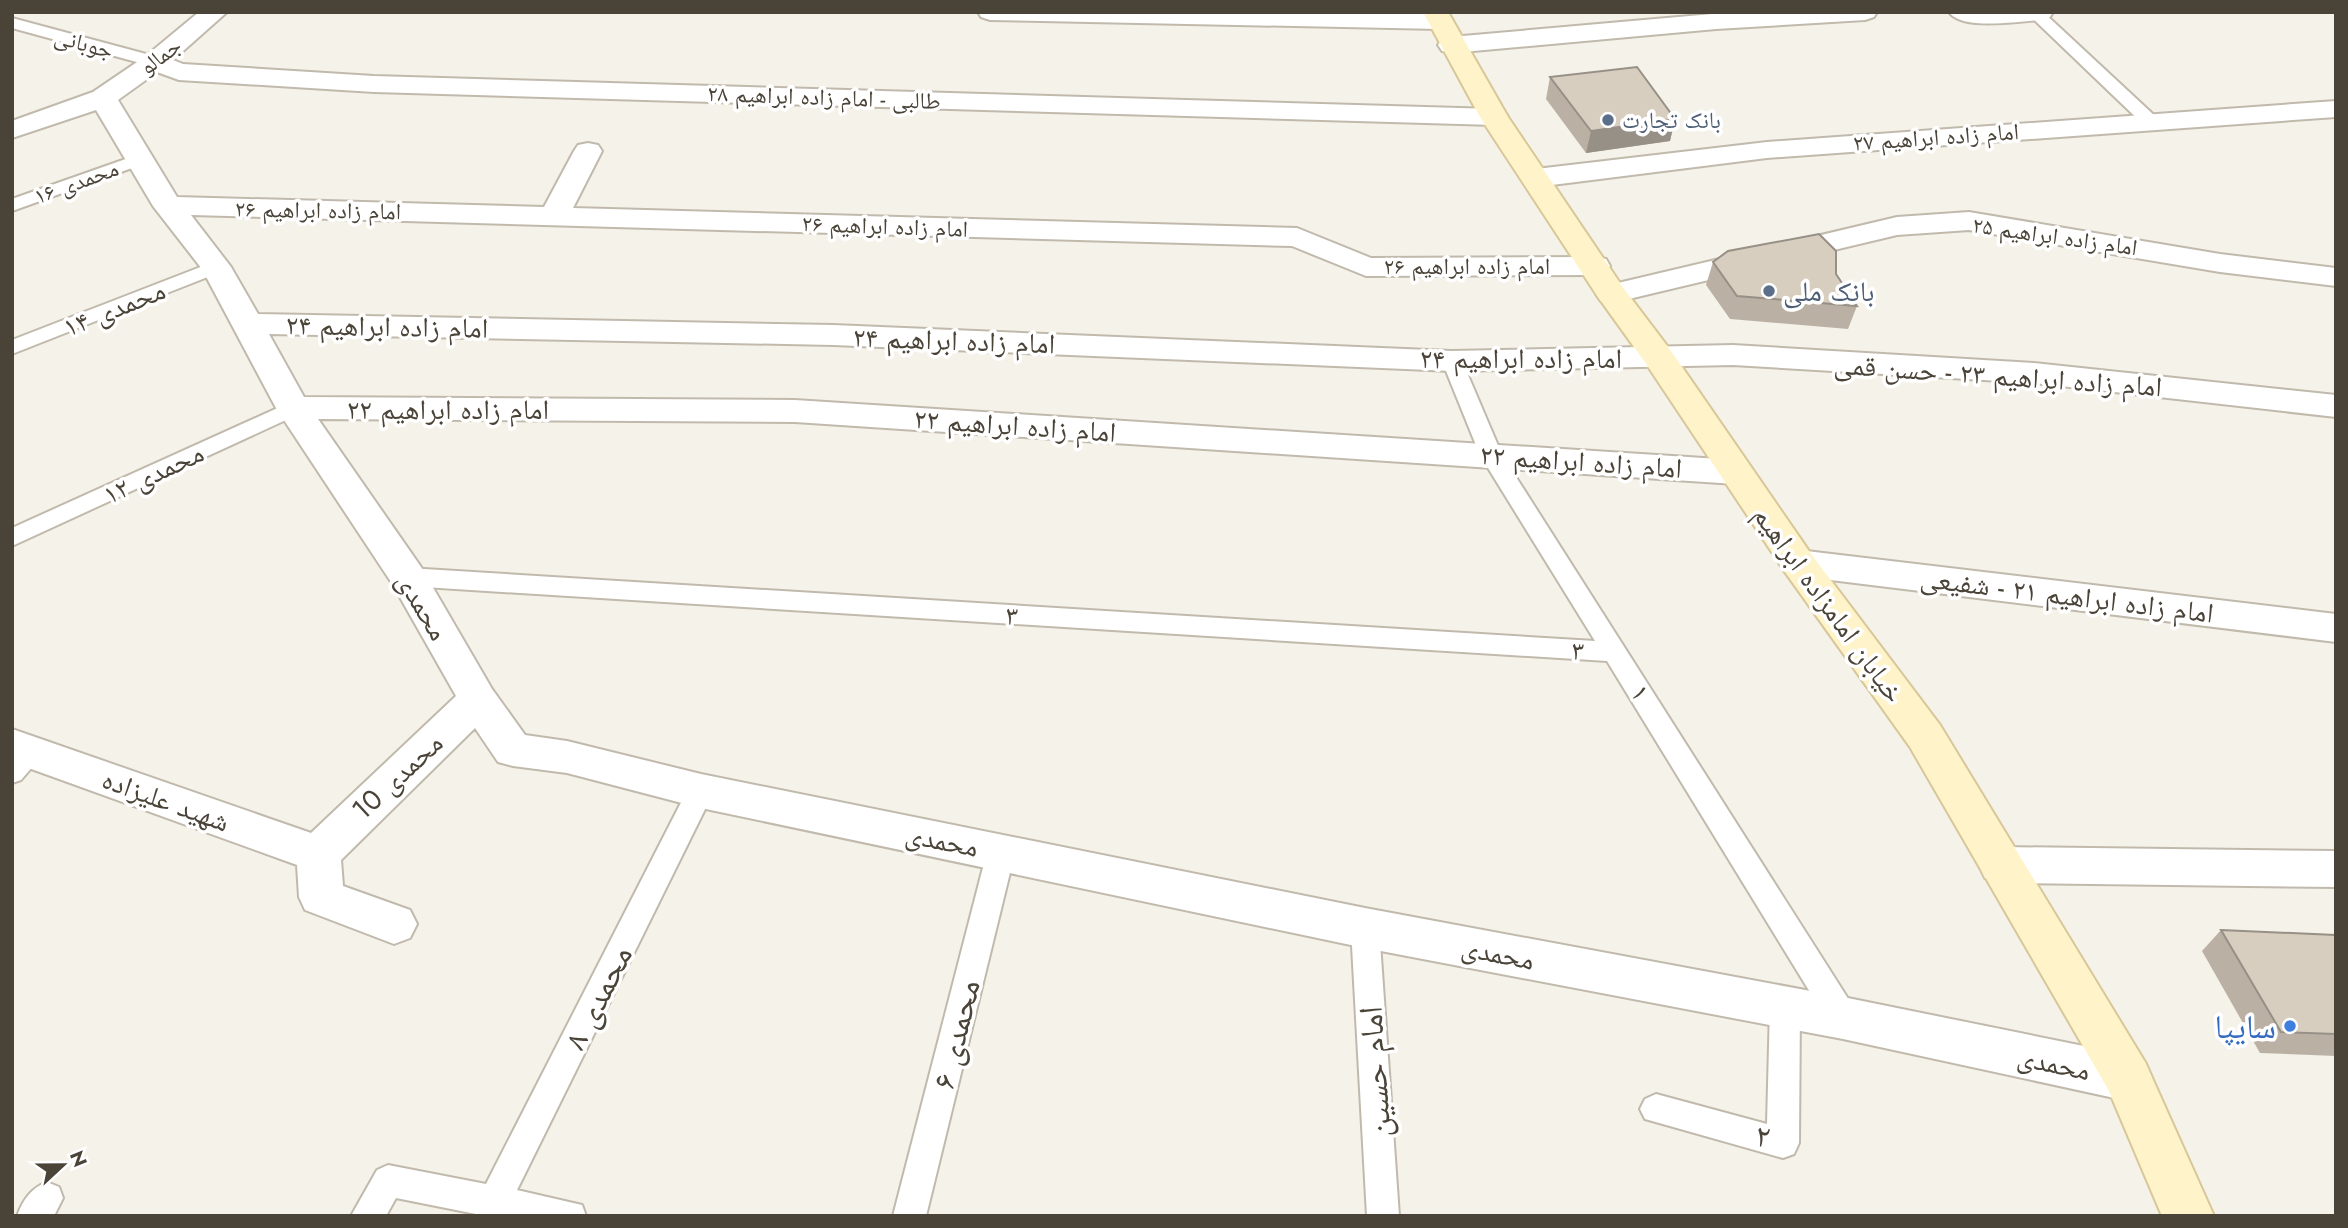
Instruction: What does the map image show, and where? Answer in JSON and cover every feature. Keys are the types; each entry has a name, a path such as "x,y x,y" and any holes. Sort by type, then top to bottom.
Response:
{"main road":[{"name":"خیابان امامزاده ابراهیم","path":"1442,26 1494,117 1604,280 1798,563 1925,736 2128,1079 2188,1216"}],"street":[{"name":"جمالو","path":"12,130 103,98 155,62 215,12"},
{"path":"990,12 1442,26 1716,21 1866,12"},
{"path":"1961,12 1972,16 2041,12"},
{"name":"طالبی - امام زاده ابراهیم ۲۸","path":"155,62 179,72 374,84 1494,117"},
{"name":"محمدی","path":"103,98 168,206 216,267 293,408 408,577 478,700 513,750 567,757 701,792 1365,928 1843,1018 2128,1079"},
{"name":"امام زاده ابراهیم ۲۷","path":"1536,178 1768,150 2336,109"},
{"path":"554,216 588,151"},
{"name":"امام زاده ابراهیم ۲۶","path":"168,206 1297,237 1366,267 1604,280"},
{"name":"امام زاده ابراهیم ۲۵","path":"1604,280 1898,226 1969,221 2220,263 2336,277"},
{"name":"امام زاده ابراهیم ۲۴","path":"249,324 833,335 1452,361 1659,358"},
{"name":"امام زاده ابراهیم ۲۳ - حسن قمی","path":"1659,358 1733,355 2034,373 2336,406"},
{"name":"امام زاده ابراهیم ۲۲","path":"293,408 795,411 1735,472"},
{"name":"امام زاده ابراهیم ۲۱ - شفیعی","path":"1798,563 2336,628"},
{"name":"محمدی 10","path":"319,855 351,820 478,700"},
{"name":"شهید علیزاده","path":"19,756 319,855"},
{"path":"319,855 321,897 394,924"},
{"path":"2001,865 2336,869"}],"lane":[{"path":"2035,13 2150,121"},
{"name":"جوبانی","path":"12,23 155,62"},
{"name":"محمدی ۱۶","path":"12,205 140,159"},
{"name":"محمدی ۱۴","path":"12,348 216,267"},
{"name":"۱","path":"1452,361 1490,455 1616,652 1843,1018"},
{"name":"محمدی ۱۲","path":"12,538 293,408"},
{"name":"۳","path":"408,577 1616,652"},
{"name":"محمدی ۸","path":"494,1202 701,792"},
{"name":"محمدی ۶","path":"909,1216 1001,852"},
{"name":"امام حسین","path":"1365,928 1383,1216"},
{"name":"۲","path":"1657,1109 1783,1143 1786,1007"},
{"path":"368,1216 388,1181 570,1216"}],"building":[{"path":"1637,67 1675,119 1591,131 1550,77"},
{"path":"1819,234 1836,251 1836,274 1857,306 1737,296 1713,262 1728,251"},
{"path":"2221,930 2335,935 2336,1034 2281,1032"}],"place":[{"name":"بانک تجارت","path":"1608,120"},
{"name":"بانک ملی","path":"1769,291"},
{"name":"سایپا","path":"2290,1026"}]}
